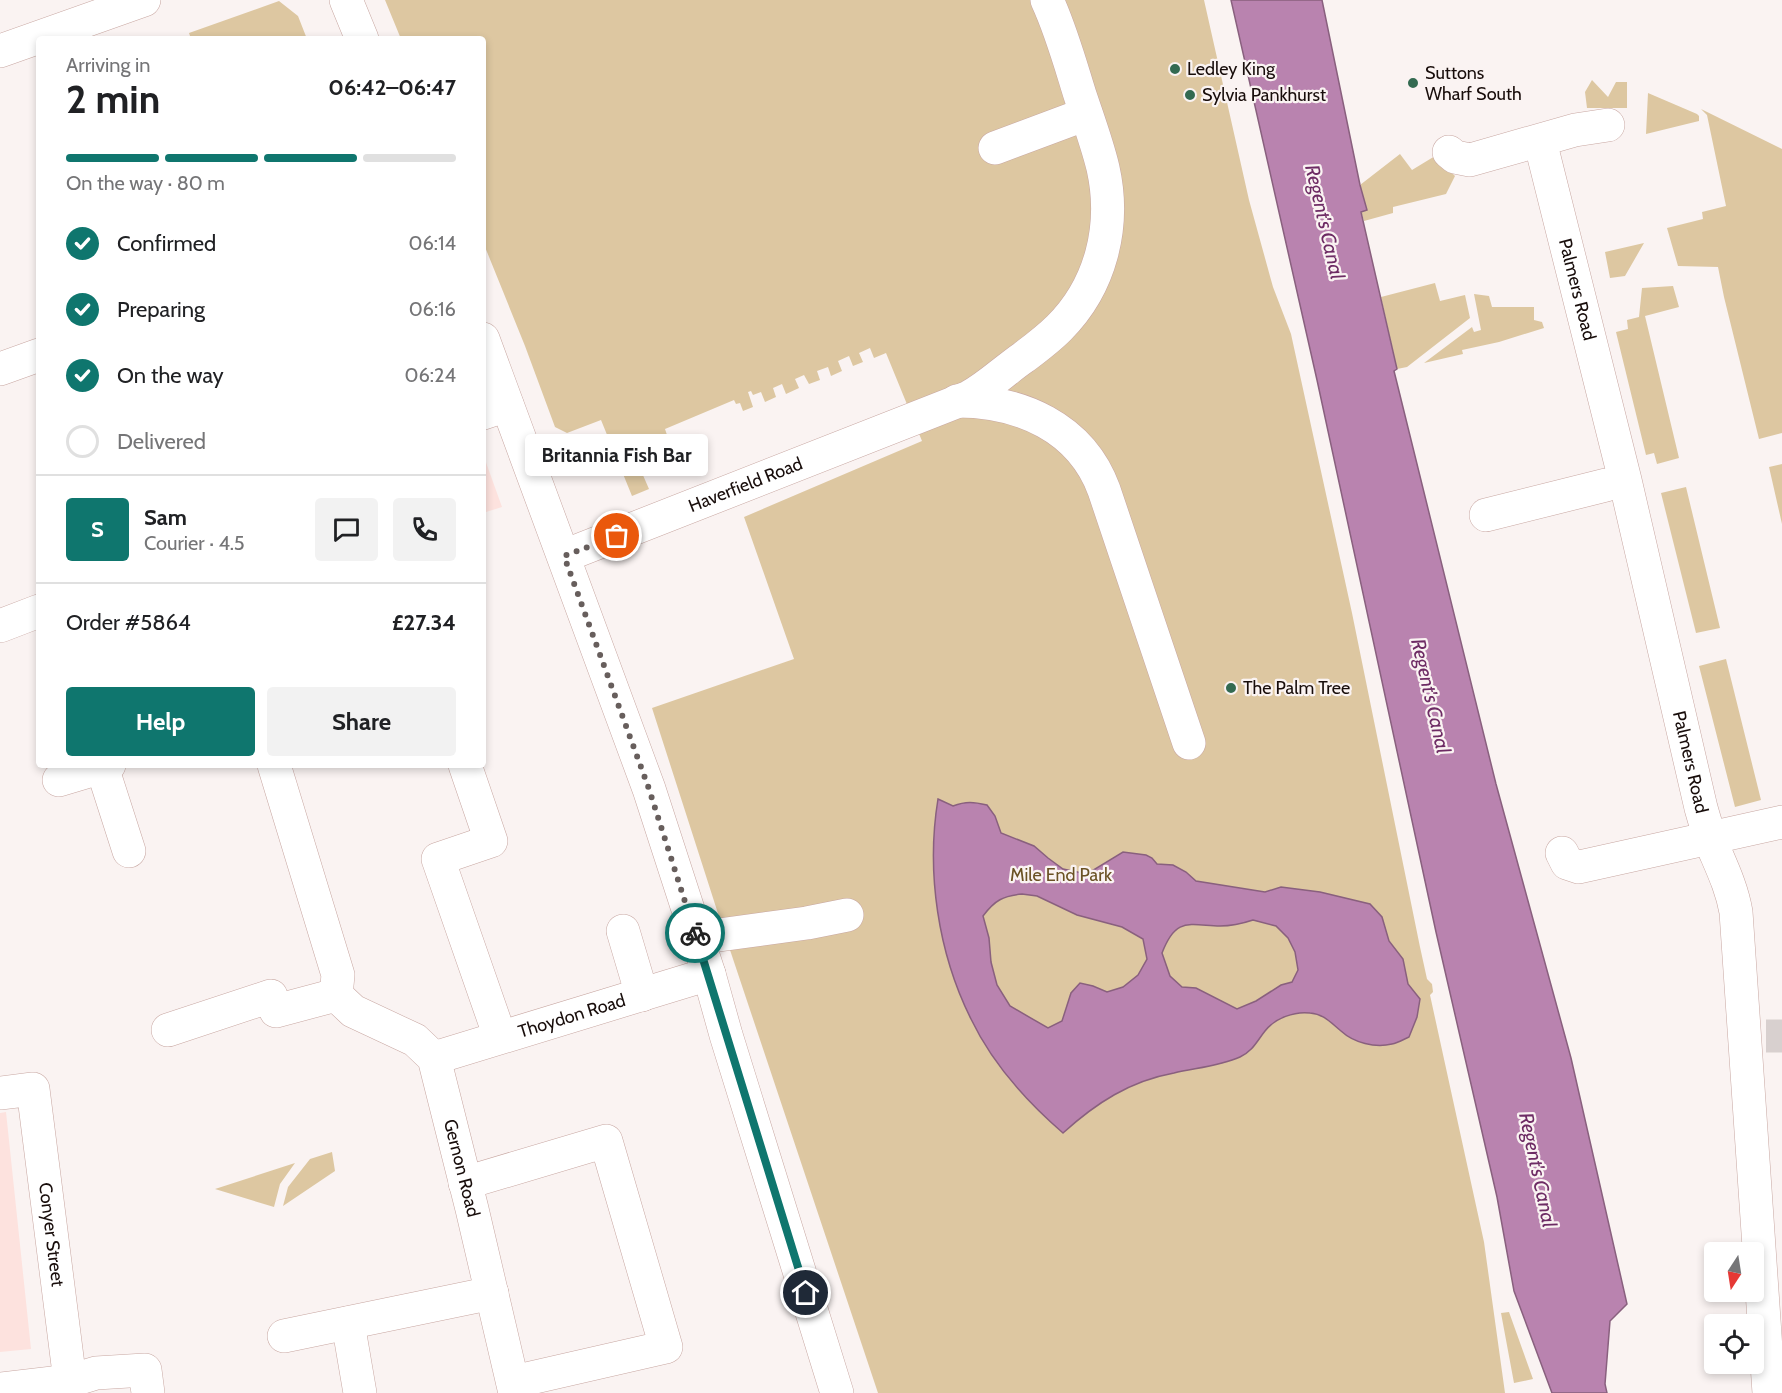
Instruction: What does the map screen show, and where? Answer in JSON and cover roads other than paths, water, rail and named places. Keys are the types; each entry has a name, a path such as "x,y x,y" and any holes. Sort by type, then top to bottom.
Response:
{"street":[{"path":"71,33 144,0"},
{"path":"346,0 361,36"},
{"name":"Haverfield Road","path":"564,556 982,390 1061,327 1086,293 1103,252 1107,190 1103,168 1086,114 1047,0"},
{"path":"0,51 36,42"},
{"path":"996,148 1086,114"},
{"path":"1449,152 1455,157 1470,160 1575,130 1608,125"},
{"name":"Palmers Road","path":"1540,141 1625,480 1701,808 1710,837 1729,882 1736,912 1755,1037 1751,1111 1769,1393"},
{"path":"0,369 36,356"},
{"path":"486,356 495,409 564,556 649,789 709,975 837,1393"},
{"path":"957,401 995,404 1032,415 1059,429 1088,458 1104,490 1189,743"},
{"path":"1486,515 1605,485"},
{"path":"0,626 36,612"},
{"path":"59,780 98,768"},
{"path":"106,768 129,851"},
{"path":"275,768 338,975 336,995"},
{"path":"466,768 491,841 438,859 500,1037"},
{"path":"1562,853 1567,863 1579,867 1782,822"},
{"path":"697,938 807,923 847,915"},
{"path":"623,931 642,995"},
{"name":"Thoydon Road","path":"434,1058 709,975"},
{"path":"168,1030 271,996 276,1011 336,995"},
{"path":"336,995 353,1011 415,1040 434,1058"},
{"name":"Gernon Road","path":"434,1058 514,1387"},
{"name":"Conyer Street","path":"0,1093 33,1089 70,1380"},
{"path":"465,1183 606,1141 666,1347 514,1387"},
{"path":"284,1336 492,1293"},
{"path":"348,1323 360,1393"},
{"path":"0,1389 70,1380 96,1373 145,1370 148,1393"}],"water":[{"name":"Regent's Canal","path":"1231,0 1322,0 1367,210 1361,212 1397,369 1394,371 1496,784 1571,1058 1627,1304 1610,1321 1605,1384 1607,1393 1552,1393 1514,1291 1497,1197 1436,932 1317,380"},
{"path":"938,799 953,806 978,803 987,805 995,816 1001,833 1034,846 1063,869 1087,874 1123,852 1146,855 1157,864 1173,865 1196,881 1265,892 1281,887 1320,892 1370,904 1382,917 1389,941 1403,959 1408,984 1420,999 1417,1017 1409,1037 1385,1045 1365,1044 1352,1039 1319,1015 1292,1014 1269,1026 1252,1049 1244,1055 1216,1065 1158,1077 1128,1088 1088,1112 1063,1133 1036,1108 1000,1066 979,1035 960,994 950,967 938,912 933,855","holes":["1022,894 1037,896 1077,915 1122,927 1143,939 1147,959 1138,975 1123,987 1107,992 1080,983 1071,993 1062,1021 1048,1028 1010,1006 997,985 983,916 1000,900","1253,920 1276,926 1288,938 1295,952 1298,970 1292,982 1281,985 1256,1001 1237,1009 1196,988 1182,987 1170,976 1162,953 1172,933 1178,928 1191,925 1229,926"]}],"tunnel":[{"path":"1766,1036 1782,1036"}],"place":[{"name":"Ledley King","path":"1175,69"},
{"name":"Suttons Wharf South","path":"1413,83"},
{"name":"Sylvia Pankhurst","path":"1190,95"},
{"name":"Britannia Fish Bar","path":"617,536"},
{"name":"The Palm Tree","path":"1231,688"}],"park label":[{"name":"Mile End Park","path":"1061,875"}]}
